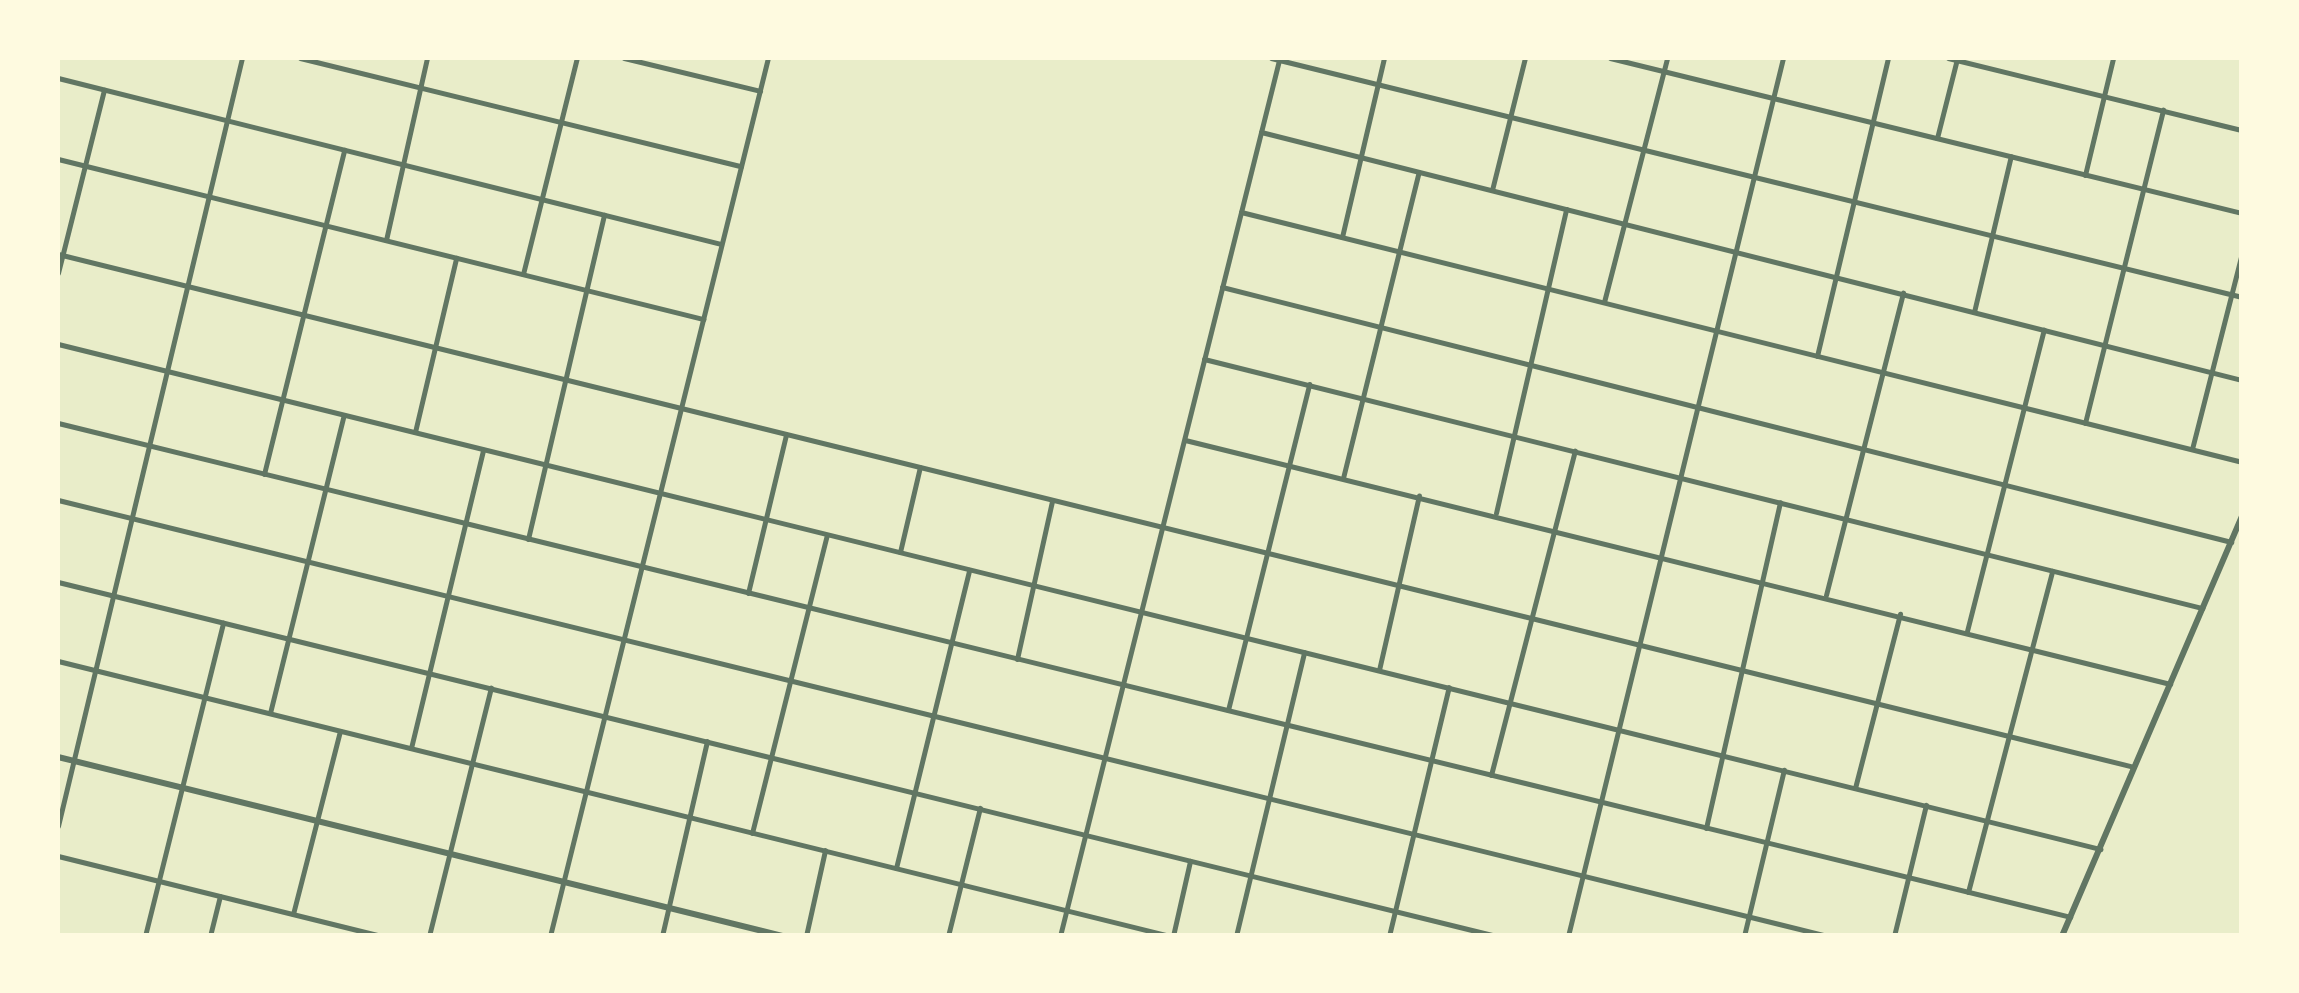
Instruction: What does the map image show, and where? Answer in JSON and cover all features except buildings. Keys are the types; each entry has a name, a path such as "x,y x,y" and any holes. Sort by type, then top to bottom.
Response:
{"street":[{"path":"58,826 242,58"},
{"path":"300,58 741,166"},
{"path":"386,240 426,58"},
{"path":"523,274 576,58"},
{"path":"624,58 647,60 760,91"},
{"path":"550,936 768,58"},
{"path":"1270,58 2242,297"},
{"path":"1060,936 1279,58"},
{"path":"1342,237 1384,58"},
{"path":"1492,190 1525,58"},
{"path":"1610,58 2242,214"},
{"path":"1604,302 1667,58"},
{"path":"1568,936 1783,58"},
{"path":"1817,356 1888,58"},
{"path":"1948,58 2242,130"},
{"path":"1937,138 1957,58"},
{"path":"2085,174 2113,58"},
{"path":"58,78 721,244"},
{"path":"58,273 104,90"},
{"path":"2086,423 2163,110"},
{"path":"1261,132 2242,380"},
{"path":"264,474 300,314 344,150"},
{"path":"1974,312 2011,156"},
{"path":"58,159 702,319"},
{"path":"1343,478 1419,172"},
{"path":"1496,513 1510,436 1566,208"},
{"path":"1241,212 2242,462"},
{"path":"528,538 604,215"},
{"path":"2192,450 2242,253"},
{"path":"60,254 2134,767"},
{"path":"415,432 456,258"},
{"path":"1222,287 1528,361 2231,542"},
{"path":"1826,595 1903,293"},
{"path":"1967,631 2044,330"},
{"path":"58,344 2100,848"},
{"path":"1204,359 2202,608"},
{"path":"1228,710 1308,384"},
{"path":"270,713 344,414"},
{"path":"58,423 2070,918"},
{"path":"748,593 786,434"},
{"path":"1185,440 1762,578 2170,684"},
{"path":"410,748 483,449"},
{"path":"1491,775 1575,451"},
{"path":"900,552 920,467"},
{"path":"1379,670 1419,496"},
{"path":"58,500 1828,936"},
{"path":"1017,659 1052,500"},
{"path":"1706,828 1780,502"},
{"path":"2062,936 2242,517"},
{"path":"752,832 828,534"},
{"path":"896,868 970,569"},
{"path":"1968,892 2052,570"},
{"path":"58,582 1496,936"},
{"path":"1855,788 1900,614"},
{"path":"145,936 223,622"},
{"path":"1236,936 1304,652"},
{"path":"58,661 1171,936 1190,860"},
{"path":"430,936 491,688"},
{"path":"1388,936 1449,688"},
{"path":"293,914 340,731"},
{"path":"662,936 707,742"},
{"path":"58,757 783,936"},
{"path":"1744,936 1784,770"},
{"path":"1894,936 1926,805"},
{"path":"948,936 980,808"},
{"path":"806,936 825,850"},
{"path":"58,856 382,936"},
{"path":"210,936 220,896"},
{"path":"1455,936 1458,926"}]}
